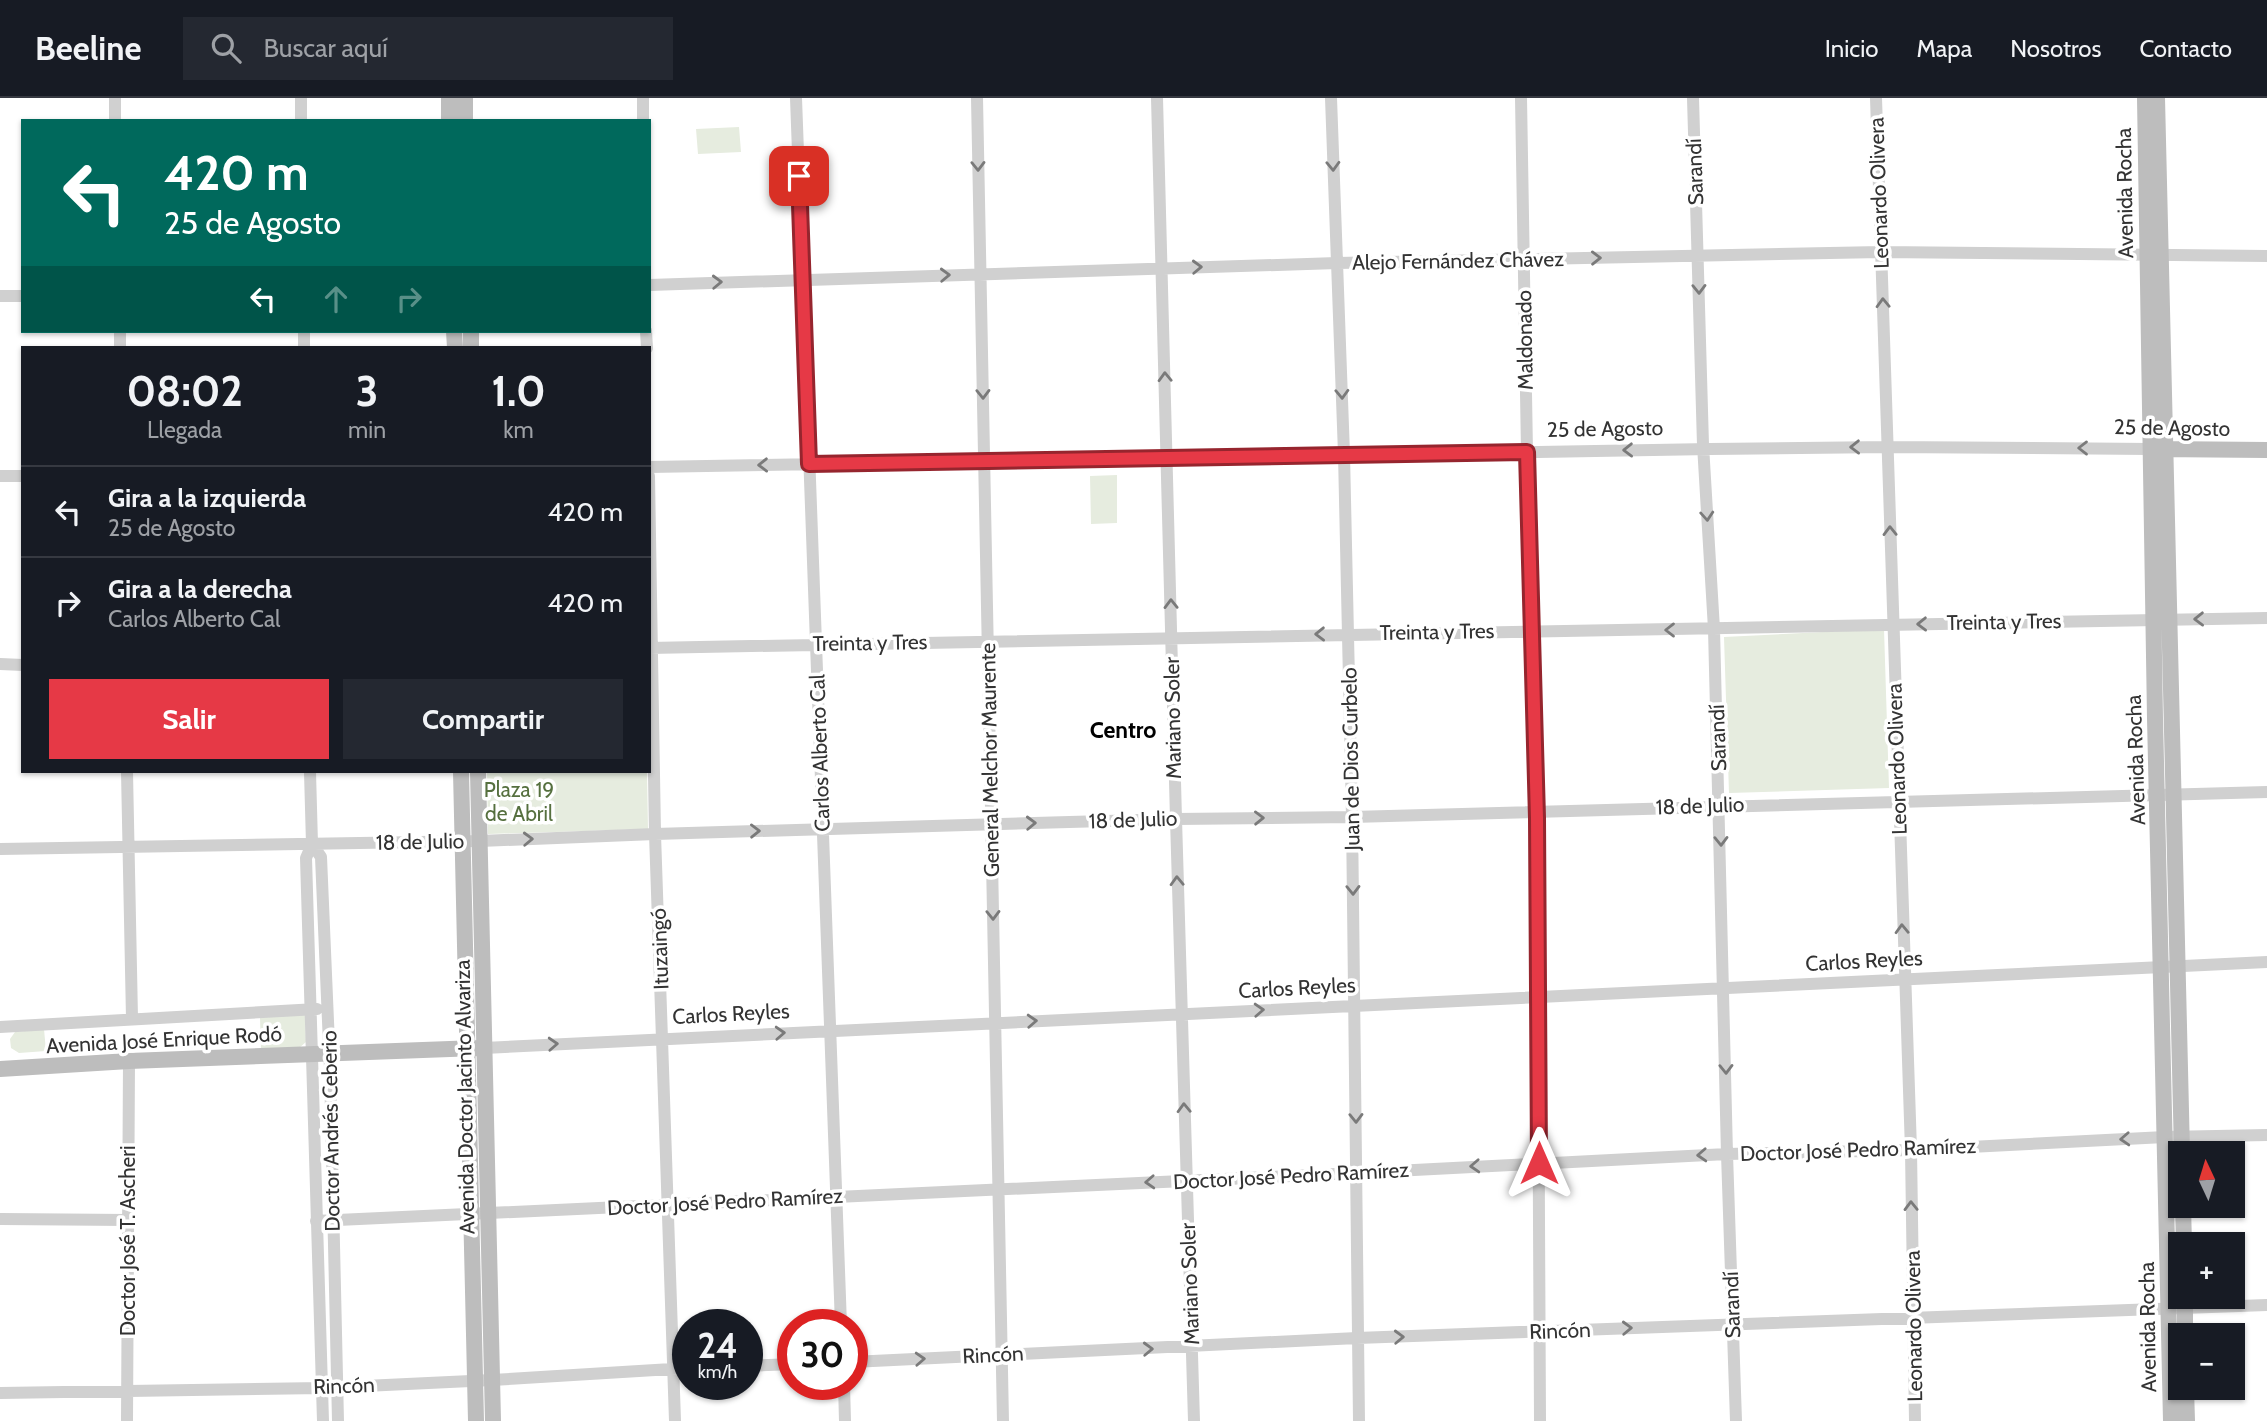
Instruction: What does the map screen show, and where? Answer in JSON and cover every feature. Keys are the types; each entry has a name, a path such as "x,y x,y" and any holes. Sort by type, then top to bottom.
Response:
{"street":[{"path":"115,98 115,119"},
{"path":"301,98 301,119"},
{"path":"449,98 449,119"},
{"path":"465,98 465,119"},
{"path":"643,98 643,119"},
{"name":"Carlos Alberto Cal","path":"796,98 840,1309"},
{"name":"General Melchor Maurente","path":"977,98 1003,1421"},
{"name":"Mariano Soler","path":"1157,98 1194,1421"},
{"name":"Juan de Dios Curbelo","path":"1331,98 1344,454 1352,817 1359,1421"},
{"name":"Maldonado","path":"1521,98 1537,811 1540,1421"},
{"name":"Sarandí","path":"1693,98 1703,449 1714,629 1720,806 1736,1421"},
{"name":"Leonardo Olivera","path":"1876,98 1911,1150 1915,1421"},
{"name":"Avenida Rocha","path":"2145,98 2154,255 2177,1232"},
{"name":"Avenida Rocha","path":"2154,255 2157,98"},
{"name":"Alejo Fernández Chávez","path":"651,285 1337,263 1881,252 2267,256"},
{"path":"0,296 21,296"},
{"name":"25 de Agosto","path":"651,467 1888,447 2267,450"},
{"path":"0,476 21,476"},
{"name":"Treinta y Tres","path":"651,648 2267,618"},
{"path":"0,664 21,665"},
{"name":"Ituzaingó","path":"651,685 672,1335"},
{"path":"127,773 132,1018"},
{"name":"Doctor Andrés Ceberio","path":"310,773 312,844 306,858 323,1421"},
{"name":"Avenida Doctor Jacinto Alvariza","path":"461,773 476,1421"},
{"name":"Avenida Doctor Jacinto Alvariza","path":"478,773 493,1421"},
{"name":"18 de Julio","path":"0,849 463,842 991,824 2267,792"},
{"name":"Doctor Andrés Ceberio","path":"312,844 321,857 328,1008 338,1421"},
{"name":"Carlos Reyles","path":"330,1054 2267,962"},
{"name":"Avenida José Enrique Rodó","path":"0,1027 328,1008"},
{"name":"Avenida José Enrique Rodó","path":"0,1069 129,1061 330,1054"},
{"name":"Doctor José T. Ascheri","path":"127,1421 129,1061"},
{"name":"Doctor José Pedro Ramírez","path":"316,1221 1727,1154 1911,1150 2267,1135"},
{"name":"Avenida Rocha","path":"2173,1137 2175,1141"},
{"path":"0,1219 129,1220"},
{"name":"Rincón","path":"2245,1305 2267,1305"},
{"name":"Rincón","path":"868,1361 1192,1348 1357,1338 1913,1319 2168,1306"},
{"name":"Avenida Rocha","path":"2171,1421 2180,1309"},
{"name":"Rincón","path":"0,1393 322,1388 672,1368"},
{"name":"Ituzaingó","path":"674,1400 675,1421"},
{"path":"844,1400 845,1421"},
{"name":"Avenida Rocha","path":"2186,1400 2187,1421"}],"green space":[{"path":"739,127 741,152 698,154 696,129"},
{"path":"1117,475 1117,523 1091,524 1090,476"},
{"path":"1884,629 1889,788 1729,793 1724,637"},
{"name":"Plaza 19 de Abril","path":"487,773 647,773 648,829 488,834"},
{"path":"305,1014 306,1042 299,1048 261,1050 260,1017"},
{"path":"44,1029 46,1051 19,1053 11,1048 10,1039 15,1032"}],"district":[{"name":"Centro","path":"1123,730"}],"route":[{"path":"799,176 809,464 1527,452 1537,818 1539,1163"}]}
